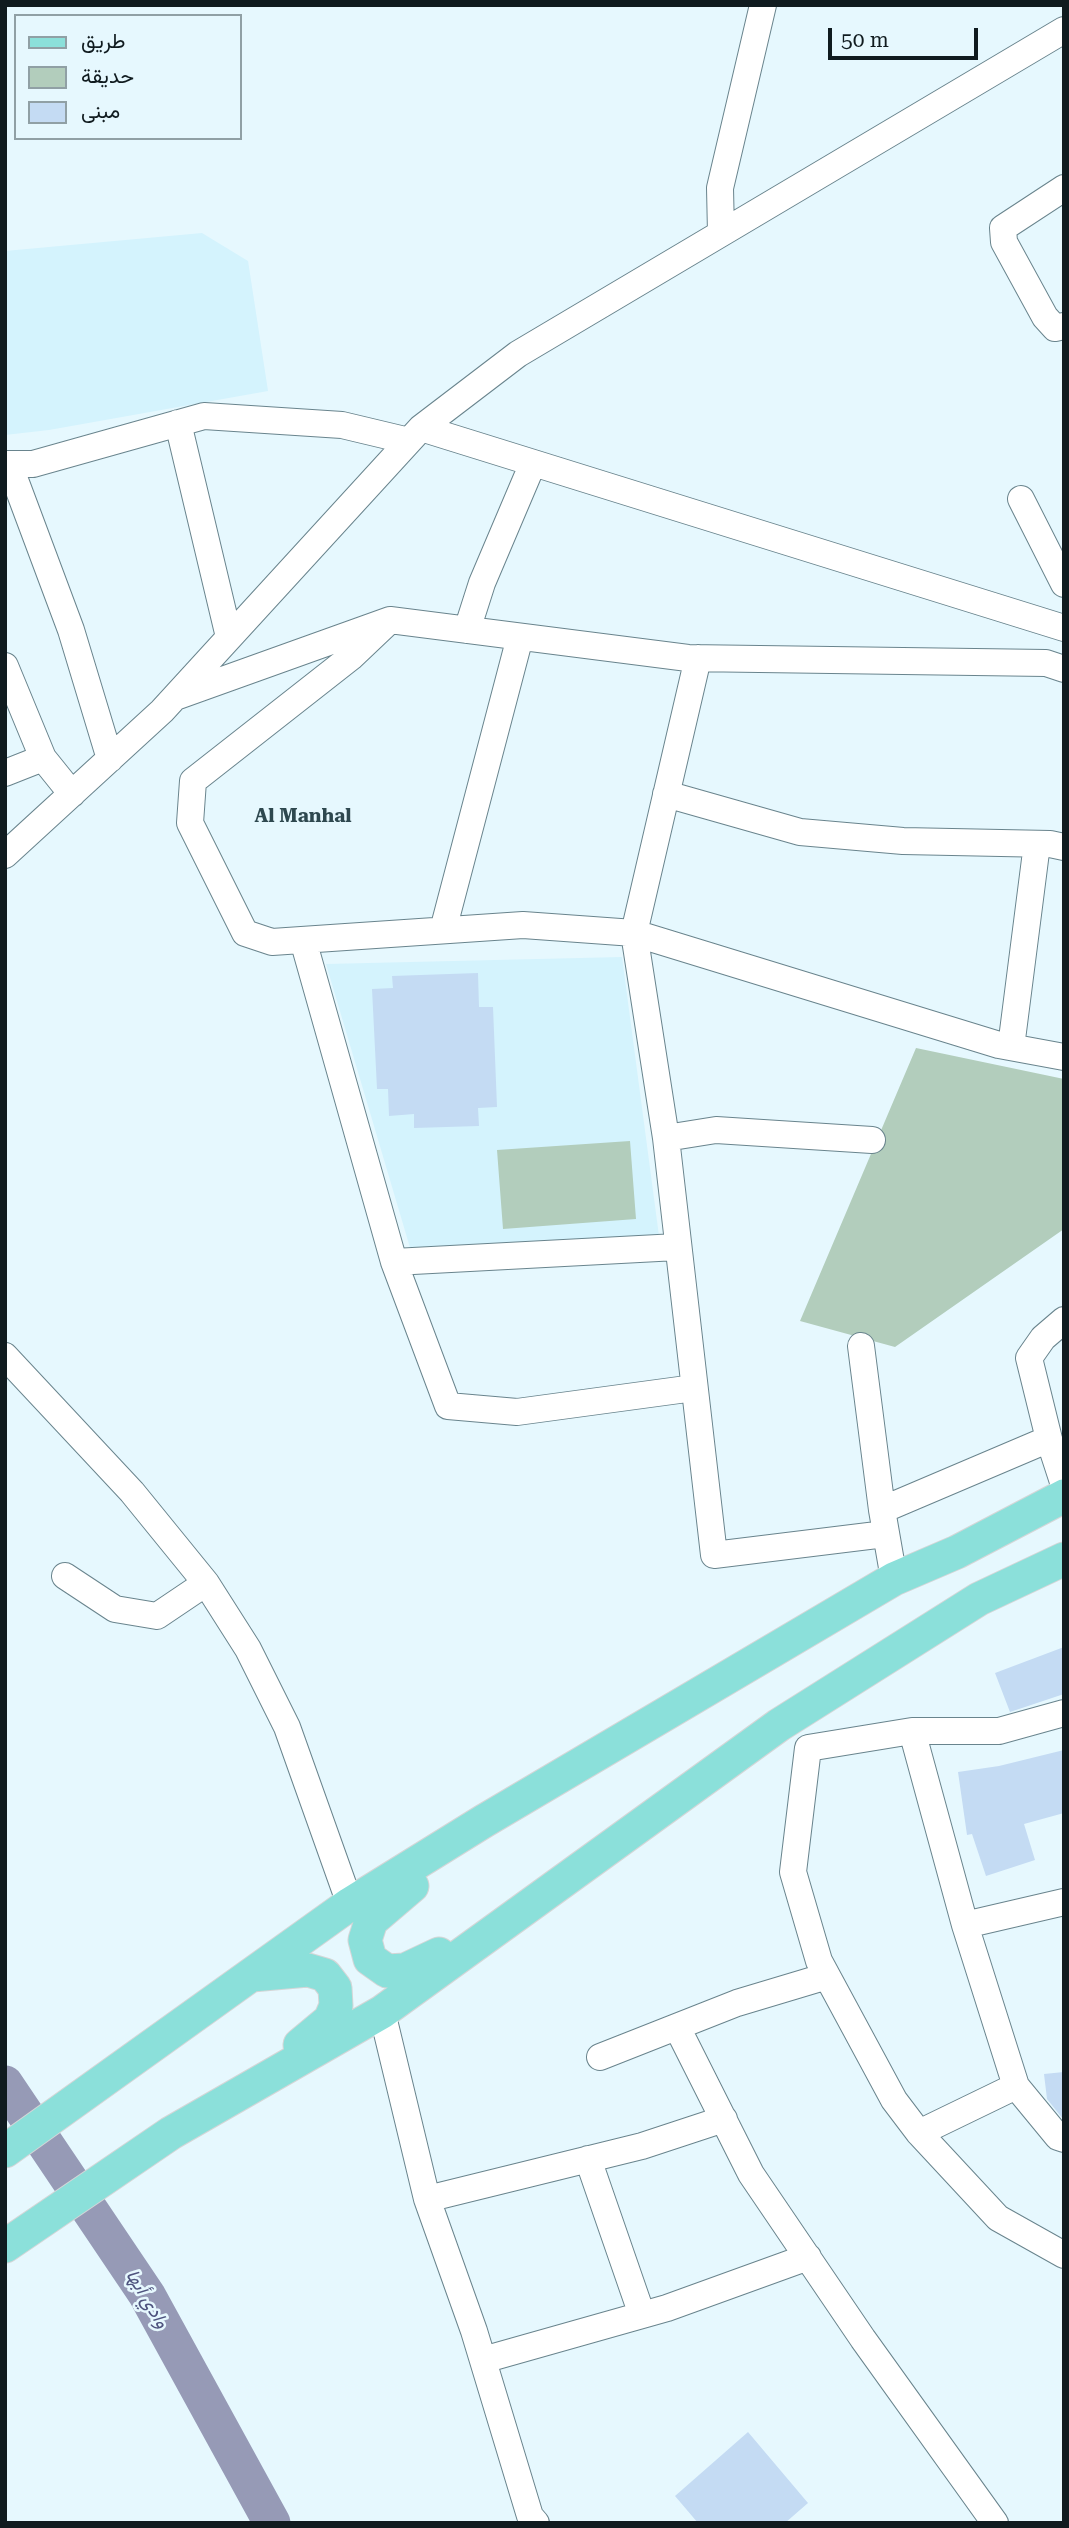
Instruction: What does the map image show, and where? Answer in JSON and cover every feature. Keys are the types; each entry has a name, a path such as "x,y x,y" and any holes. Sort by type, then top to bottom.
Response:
{"main road":[{"path":"5,2151 350,1904 484,1821 894,1580 957,1552 1064,1496"},
{"path":"5,2246 171,2133 382,2012 779,1726 979,1599 1064,1559"},
{"path":"484,1821 440,1865 394,1899 371,1921 365,1940 370,1959 387,1971 405,1970 501,1924"},
{"path":"241,2093 330,2020 336,2006 335,1988 325,1975 308,1970 249,1976"}],"street":[{"path":"721,233 720,188 763,5"},
{"path":"5,855 173,698 415,435 518,354 1064,30"},
{"path":"1064,188 1003,228 1004,242 1045,317 1055,328 1064,326"},
{"path":"110,759 71,630 7,464 33,464 204,416 342,425 415,435 533,463 1064,628"},
{"path":"178,423 229,637"},
{"path":"467,630 482,583 533,463"},
{"path":"1021,499 1064,584"},
{"path":"173,698 390,620 698,658 1058,661"},
{"path":"390,620 351,657 193,781 190,823 246,933 272,942 523,925 634,933 1011,1047 1064,1057"},
{"path":"443,930 520,637"},
{"path":"698,658 634,933 666,1138 714,1555 883,1522 1049,1439"},
{"path":"5,666 43,758 72,794"},
{"path":"5,773 43,758"},
{"path":"666,794 800,832 903,841 1064,847"},
{"path":"1011,1047 1037,844"},
{"path":"303,940 394,1262 448,1406 517,1412 694,1388"},
{"path":"666,1138 716,1130 872,1140"},
{"path":"394,1262 677,1247"},
{"path":"1064,1320 1043,1338 1029,1357 1049,1439 1064,1485"},
{"path":"861,1346 883,1522 894,1580"},
{"path":"5,1356 132,1492 206,1583 248,1649 287,1727 350,1904"},
{"path":"65,1576 115,1609 157,1616 206,1583"},
{"path":"1064,1713 999,1731 912,1731 808,1748 793,1872 819,1961 894,2100 919,2133 998,2218 1064,2255"},
{"path":"912,1731 965,1925 1016,2086 1058,2137 1064,2139"},
{"path":"965,1925 1064,1902"},
{"path":"600,2057 737,2003 827,1976"},
{"path":"382,2012 427,2199 483,2360 530,2516 536,2523"},
{"path":"677,2026 751,2174 995,2523"},
{"path":"919,2133 1016,2086"},
{"path":"427,2199 642,2146 724,2119"},
{"path":"587,2159 642,2315"},
{"path":"483,2360 642,2315 808,2257"}],"shaded area":[{"path":"202,233 248,261 268,391 49,430 5,435 5,251"},
{"path":"622,957 659,1236 411,1251 326,964"}],"green space":[{"path":"916,1048 1064,1079 1064,1229 895,1347 800,1321"},
{"path":"630,1141 636,1219 503,1229 497,1150"}],"building":[{"path":"478,973 479,1007 493,1007 497,1107 478,1108 479,1126 414,1128 414,1114 389,1116 388,1089 377,1089 372,989 393,988 392,976"},
{"path":"1064,1647 1064,1694 1010,1712 995,1673"},
{"path":"1064,1750 1064,1813 1024,1824 1035,1860 986,1876 972,1834 967,1835 958,1772 999,1766"},
{"path":"1064,2072 1063,2119 1047,2099 1044,2074"},
{"path":"748,2432 808,2503 785,2523 698,2523 675,2496"}],"waterway":[{"name":"وادي أبها","path":"5,2084 147,2295 272,2523"}],"district":[{"name":"Al Manhal","path":"303,816"}]}
